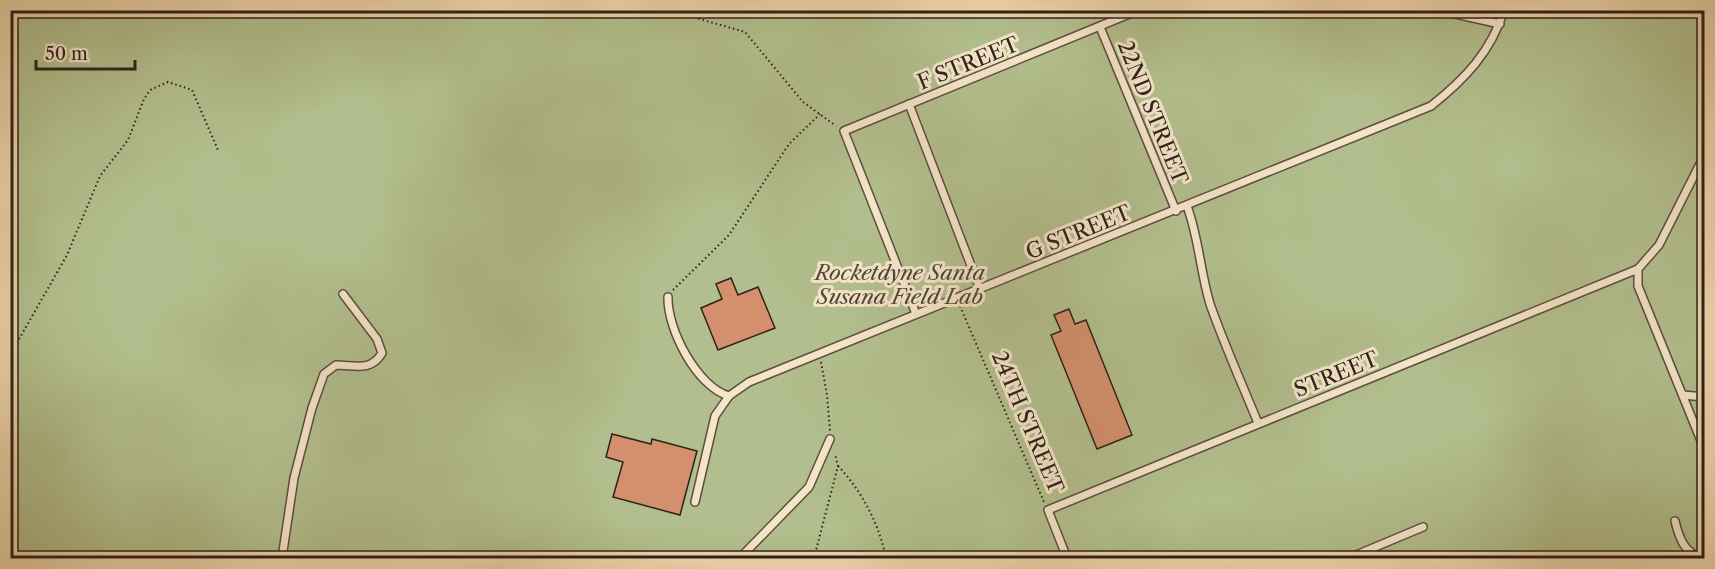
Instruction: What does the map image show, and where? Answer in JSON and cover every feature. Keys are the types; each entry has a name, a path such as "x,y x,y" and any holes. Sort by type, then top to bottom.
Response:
{"lane":[{"name":"F STREET","path":"844,131 1139,10"},
{"path":"1438,10 1500,24"},
{"name":"G STREET","path":"695,502 715,416 729,396 749,382 1431,106 1459,84 1482,58 1500,24 1504,10"},
{"name":"22ND STREET","path":"1100,27 1176,211"},
{"path":"909,104 980,289"},
{"path":"844,131 916,315"},
{"path":"1704,156 1659,244 1638,269 1638,286 1704,447"},
{"path":"1695,174 1704,176"},
{"name":"22ND STREET","path":"1187,206 1195,228 1197,257 1211,305 1258,423"},
{"name":"STREET","path":"1048,510 1638,269"},
{"path":"282,558 294,478 324,374 336,365 366,367 376,363 382,353 377,339 343,294"},
{"path":"668,297 667,312 687,358 717,393 729,396"},
{"path":"1683,394 1704,397"},
{"path":"740,558 809,487 830,439"},
{"name":"24TH STREET","path":"1048,510 1067,558"},
{"path":"1675,521 1679,540 1689,551 1704,558"},
{"path":"1349,558 1423,527"}],"path":[{"path":"668,10 745,32 803,102 844,131"},
{"path":"10,355 67,255 100,176 128,140 144,99 150,90 168,82 180,83 192,90 218,150"},
{"path":"668,297 687,275 729,236 789,144 820,114"},
{"name":"24TH STREET","path":"957,298 1048,510"},
{"path":"819,355 827,394 830,439 838,466 856,485 870,512 886,558"},
{"path":"814,558 838,466"}],"green space":[{"name":"Rocketdyne Santa Susana Field Lab","path":"10,11 1704,11 1704,558 11,558"}],"building":[{"path":"731,278 738,295 758,287 775,328 718,350 701,308 722,299 716,284"},
{"path":"1069,309 1075,324 1086,320 1132,435 1097,449 1051,335 1061,331 1054,315"},
{"path":"612,434 651,444 652,439 697,451 680,515 613,497 623,462 606,457"}]}
